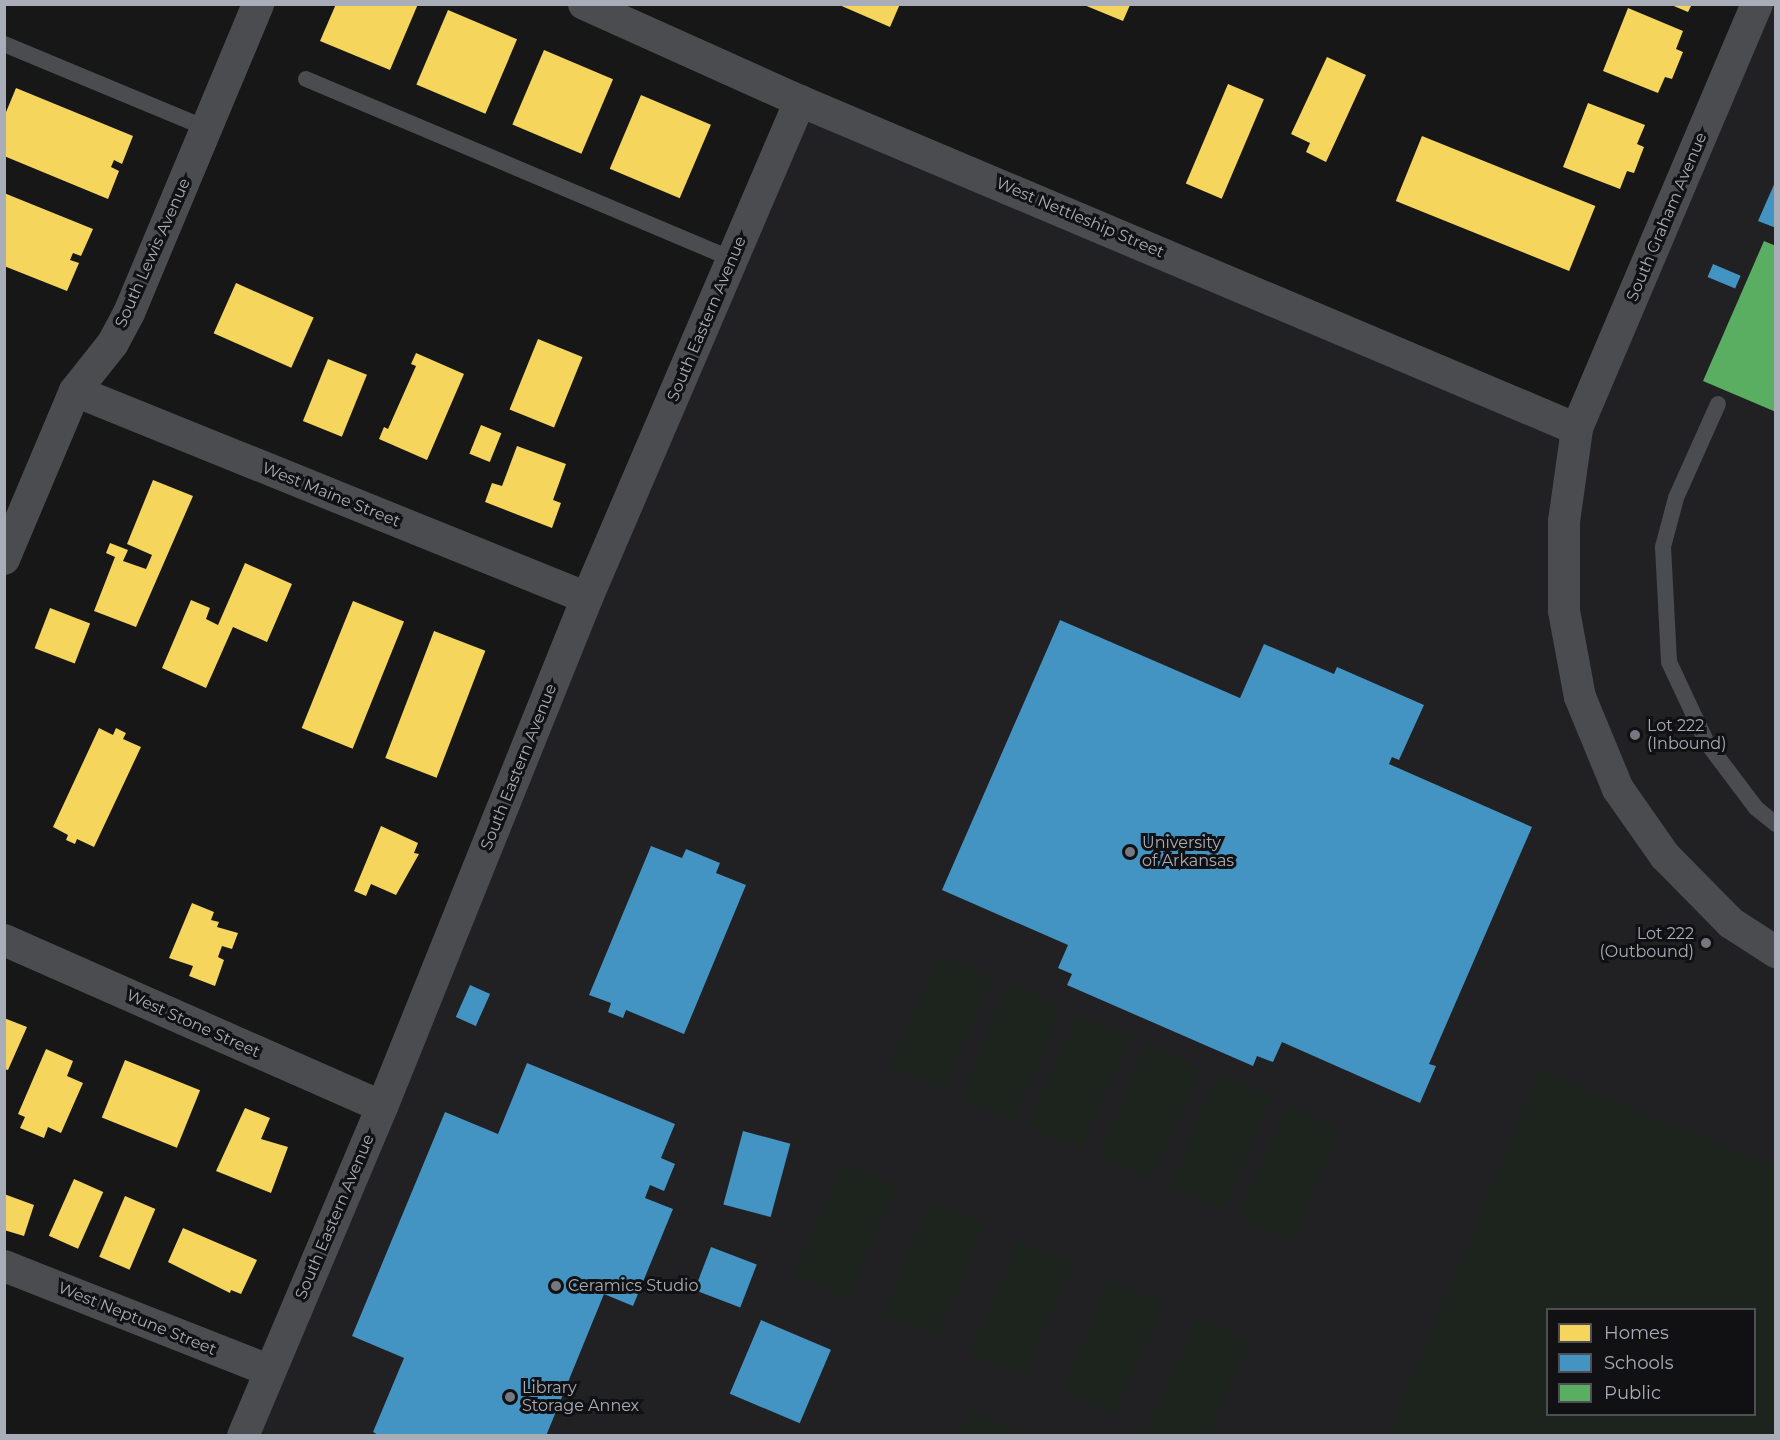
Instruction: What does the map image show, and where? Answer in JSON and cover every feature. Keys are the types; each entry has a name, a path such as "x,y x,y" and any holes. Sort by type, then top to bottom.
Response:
{"street":[{"name":"South Lewis Avenue","path":"4,559 75,391 112,343 129,313 258,4"},
{"name":"South Graham Avenue","path":"1758,4 1577,429 1564,521 1564,588 1580,697 1618,789 1665,856 1731,923 1776,952"},
{"name":"West Nettleship Street","path":"584,5 800,100 1577,429"},
{"name":"South Eastern Avenue","path":"243,1436 382,1107 587,598 800,100"},
{"name":"West Maine Street","path":"75,391 587,598"},
{"name":"West Stone Street","path":"4,940 382,1107"},
{"name":"West Neptune Street","path":"4,1266 270,1371"}],"lane":[{"path":"4,44 206,128"},
{"path":"306,79 732,259"},
{"path":"1718,404 1676,498 1663,547 1669,662 1707,742 1756,808 1776,824"}],"shaded area":[{"name":"University of Arkansas","path":"1757,5 1775,5 1775,1435 243,1436 800,101 1577,429"},
{"path":"938,954 992,977 945,1089 890,1066"},
{"path":"1008,984 1062,1007 1014,1120 960,1097"},
{"path":"1077,1013 1131,1037 1081,1149 1027,1125"},
{"path":"1147,1044 1201,1068 1151,1180 1097,1156"},
{"path":"1540,1070 1775,1167 1774,1435 1388,1435"},
{"path":"1217,1074 1271,1097 1223,1210 1169,1187"},
{"path":"1286,1105 1340,1128 1292,1241 1238,1218"},
{"path":"844,1162 898,1186 848,1298 794,1274"},
{"path":"930,1202 984,1225 937,1337 882,1314"},
{"path":"1018,1240 1072,1263 1024,1376 970,1353"},
{"path":"1109,1279 1163,1302 1116,1414 1061,1391"},
{"path":"1196,1318 1250,1341 1209,1435 1158,1435 1147,1431"},
{"path":"971,1409 1015,1429 1012,1435 959,1435"}],"building: Homes":[{"path":"336,4 418,4 390,70 320,41"},
{"path":"837,4 900,4 890,27"},
{"path":"1669,4 1692,4 1688,12"},
{"path":"1084,5 1130,5 1123,21"},
{"path":"1628,8 1683,31 1676,49 1683,52 1672,79 1665,77 1658,93 1603,71"},
{"path":"448,10 517,39 485,114 416,85"},
{"path":"544,50 613,79 581,154 512,125"},
{"path":"1327,57 1366,75 1326,162 1306,152 1310,143 1291,134"},
{"path":"1228,84 1264,99 1222,199 1186,183"},
{"path":"16,88 133,136 122,164 114,160 111,167 119,171 108,199 4,156 4,117"},
{"path":"641,95 711,125 680,198 610,169"},
{"path":"1588,103 1645,125 1637,144 1644,147 1634,173 1627,171 1620,189 1563,167"},
{"path":"1422,136 1595,206 1569,271 1396,201"},
{"path":"4,193 93,229 81,256 73,253 70,260 79,263 67,291 4,266"},
{"path":"236,283 314,318 291,368 214,333"},
{"path":"538,339 583,357 554,427 510,409"},
{"path":"416,353 464,374 427,460 379,439 384,427 388,429 416,366 411,364"},
{"path":"328,359 367,375 342,437 303,421"},
{"path":"481,425 501,433 490,462 469,454"},
{"path":"517,446 566,464 553,500 561,503 552,528 485,502 492,483 502,486"},
{"path":"153,480 193,496 136,627 94,611 115,557 106,553 110,543 128,550 123,561 146,569 152,555 127,544"},
{"path":"245,563 292,584 267,642 233,627 206,688 162,668 191,600 210,608 206,619 218,625"},
{"path":"353,601 404,622 353,749 302,728"},
{"path":"50,608 90,623 75,664 35,648"},
{"path":"434,631 485,651 437,778 385,758"},
{"path":"99,728 113,735 116,728 126,733 123,739 141,747 94,847 77,839 75,844 66,840 68,835 53,827"},
{"path":"381,826 418,843 414,853 419,854 396,895 371,884 366,896 354,891"},
{"path":"192,903 214,912 211,920 219,922 217,927 238,933 232,949 222,946 218,957 224,960 215,986 189,976 193,966 169,958"},
{"path":"4,1018 27,1027 8,1070 4,1069"},
{"path":"46,1049 73,1061 67,1076 83,1083 61,1133 48,1127 44,1138 20,1128 25,1117 18,1114"},
{"path":"125,1060 200,1090 177,1148 102,1117"},
{"path":"245,1108 270,1118 261,1139 288,1147 271,1193 216,1171"},
{"path":"74,1179 103,1192 78,1249 49,1236"},
{"path":"4,1194 34,1205 24,1236 4,1230"},
{"path":"125,1196 155,1209 130,1270 99,1257"},
{"path":"183,1228 257,1260 241,1294 231,1290 230,1293 168,1262"}],"building: Schools":[{"path":"1776,180 1776,228 1758,221"},
{"path":"1713,264 1741,276 1735,289 1708,277"},
{"path":"1060,620 1240,698 1264,644 1334,674 1337,667 1424,705 1399,760 1392,757 1389,764 1532,827 1429,1064 1436,1066 1420,1103 1282,1042 1273,1062 1257,1056 1253,1066 1067,985 1072,974 1058,968 1068,945 942,890"},
{"path":"651,846 682,858 686,849 720,863 716,873 746,885 684,1034 626,1010 623,1018 608,1012 611,1003 589,995"},
{"path":"470,985 490,994 476,1026 456,1017"},
{"path":"527,1063 675,1124 661,1158 675,1164 664,1191 650,1185 645,1198 673,1209 633,1306 604,1294 546,1436 380,1436 373,1432 404,1358 352,1336 445,1112 498,1134"},
{"path":"743,1131 790,1144 771,1217 723,1204"},
{"path":"711,1247 757,1265 740,1308 695,1290"},
{"path":"761,1320 831,1350 800,1423 730,1394"}],"building: Public":[{"path":"1764,241 1776,246 1776,412 1703,381"}],"place":[{"name":"Lot 222 (Inbound)","path":"1635,735"},
{"name":"University of Arkansas","path":"1130,852"},
{"name":"Lot 222 (Outbound)","path":"1706,943"},
{"name":"Ceramics Studio","path":"556,1286"},
{"name":"Library Storage Annex","path":"510,1397"}]}
